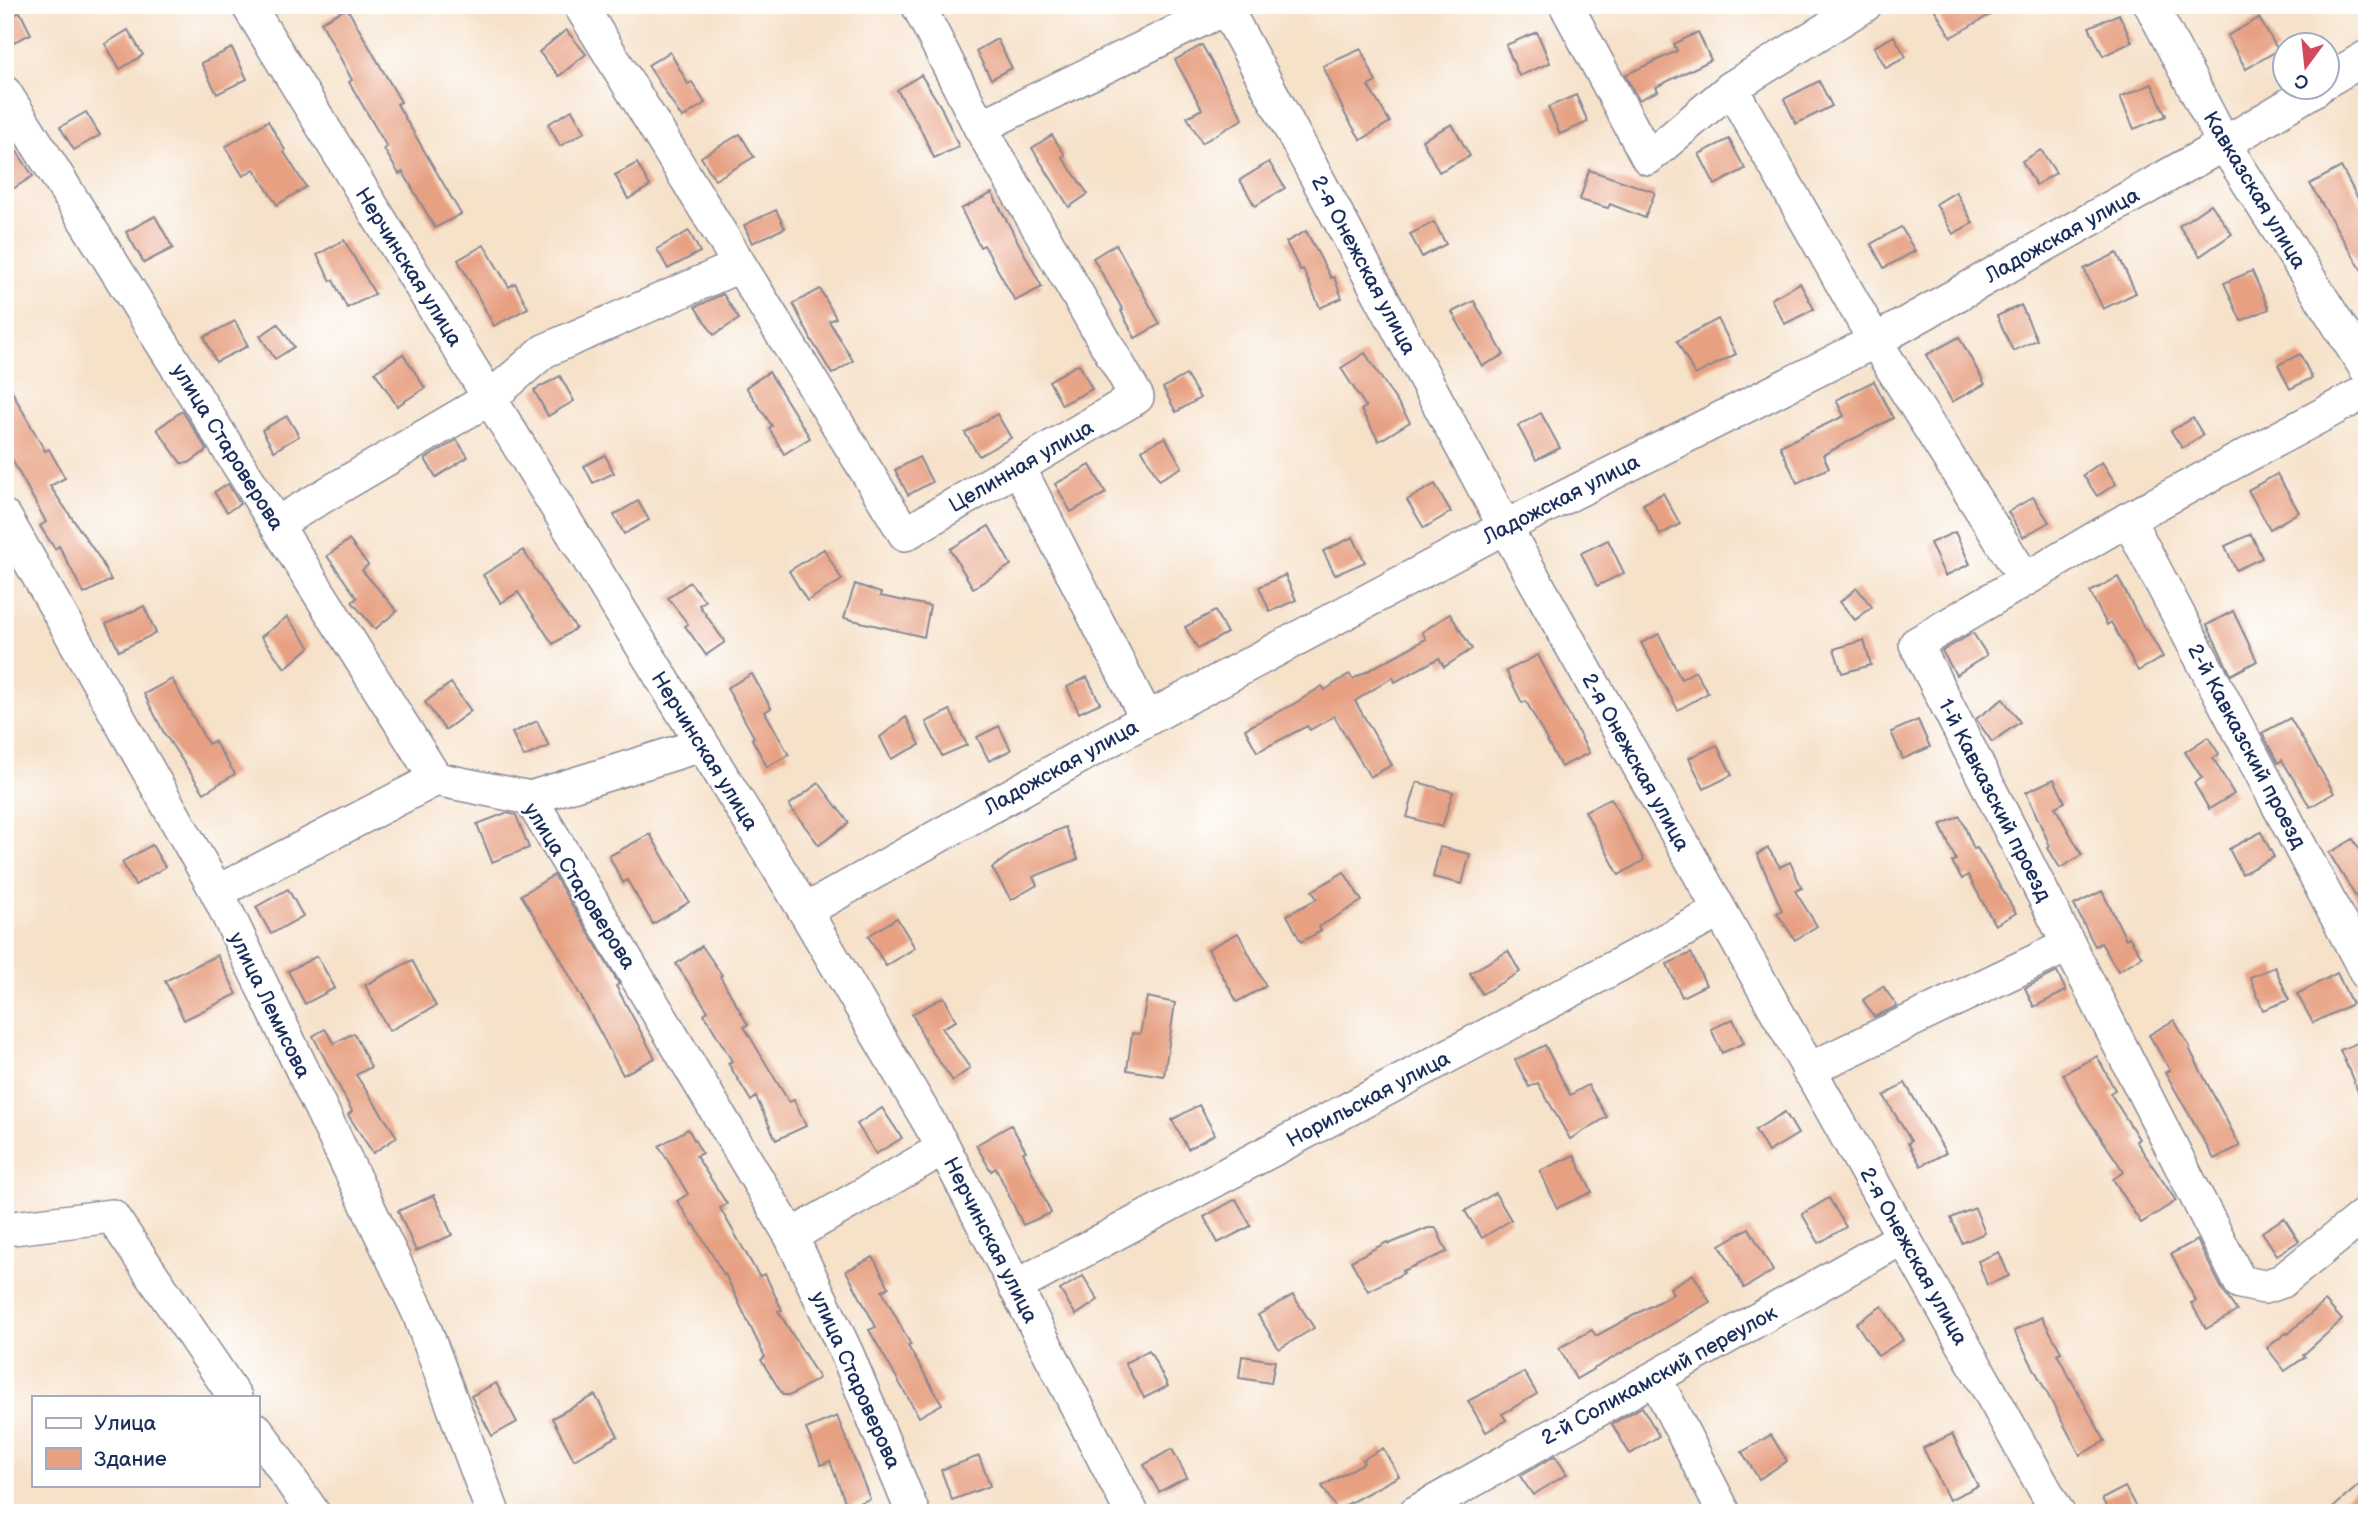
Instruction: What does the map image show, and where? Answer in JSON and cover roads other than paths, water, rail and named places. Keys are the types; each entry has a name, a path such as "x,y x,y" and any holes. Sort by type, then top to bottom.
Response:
{"street":[{"name":"Нерчинская улица","path":"248,5 804,911 944,1148 1132,1513"},
{"path":"276,524 491,398 544,351 739,266 580,5"},
{"path":"918,5 979,127 1227,6"},
{"path":"1566,5 1647,158 1731,88 1854,8"},
{"name":"Кавказская улица","path":"2151,5 2224,144 2367,370"},
{"name":"2-я Онежская улица","path":"1227,6 1504,527 2058,1513"},
{"path":"2340,73 2367,57"},
{"path":"1731,88 1875,341 2025,579"},
{"name":"улица Староверова","path":"5,93 436,779 530,798 791,1236 847,1354 913,1513"},
{"name":"Ладожская улица","path":"804,911 1147,719 1504,527 1875,341 2224,144 2293,102"},
{"name":"Целинная улица","path":"739,266 905,534 1137,397 979,127"},
{"name":"1-й Кавказский проезд","path":"2367,391 2128,519 1916,644 2240,1282 2264,1287 2282,1281 2367,1213"},
{"path":"1018,468 1147,719"},
{"name":"улица Лемисова","path":"5,517 216,892 418,1311 493,1513"},
{"name":"2-й Кавказский проезд","path":"2128,519 2367,974"},
{"path":"530,798 701,745"},
{"path":"216,892 436,779"},
{"name":"Норильская улица","path":"1015,1287 1720,911"},
{"path":"1808,1070 2069,946"},
{"path":"791,1236 944,1148"},
{"path":"5,1229 112,1216 234,1396"},
{"name":"2-й Соликамский переулок","path":"1421,1511 1904,1237"},
{"path":"1655,1378 1724,1513"},
{"path":"259,1433 313,1513"}]}
